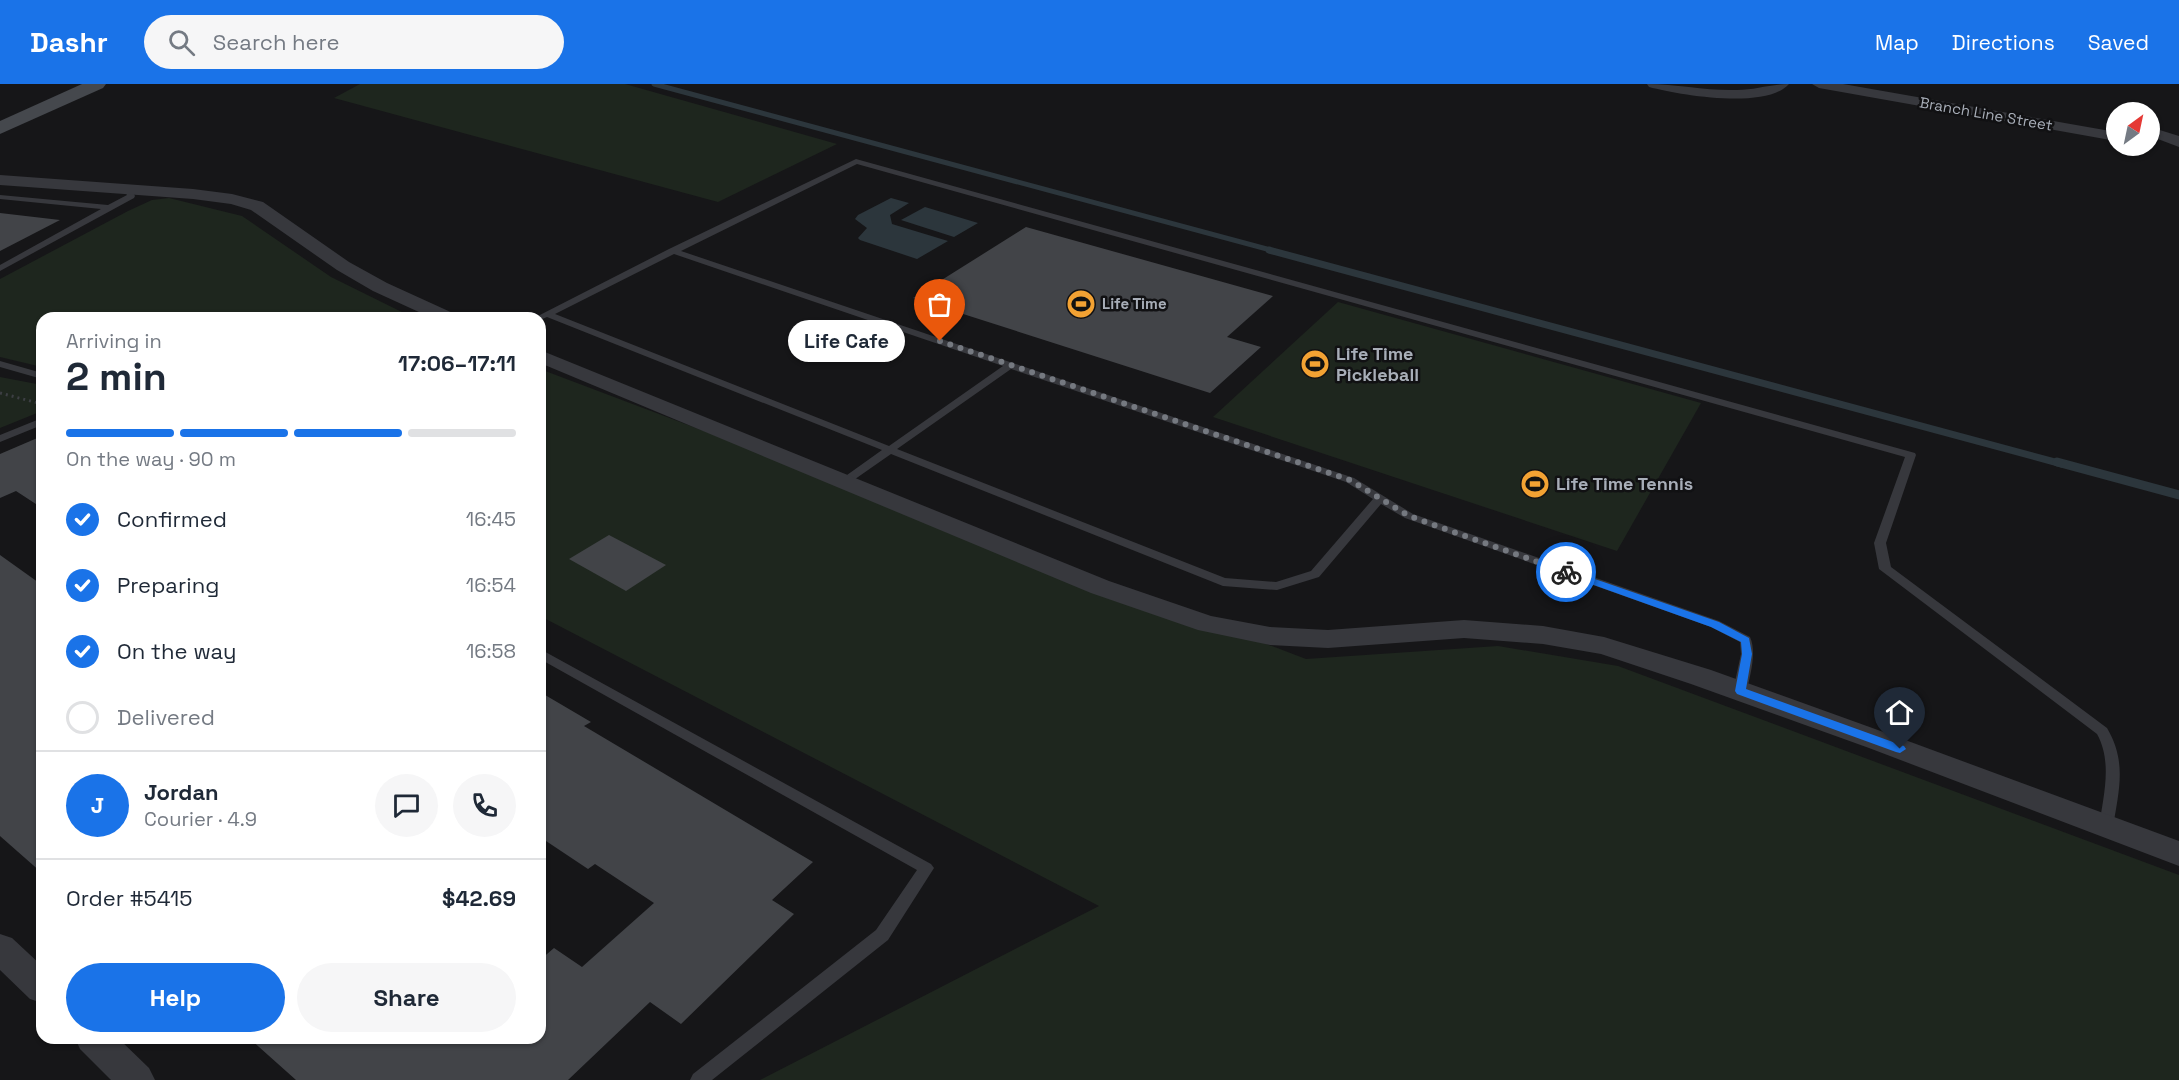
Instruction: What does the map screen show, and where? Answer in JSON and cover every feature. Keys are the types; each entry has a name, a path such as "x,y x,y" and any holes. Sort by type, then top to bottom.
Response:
{"main road":[{"path":"0,128 97,84"}],"street":[{"path":"1654,84 1726,93 1752,93 1782,84"},
{"name":"Branch Line Street","path":"1819,84 2106,135"},
{"path":"1873,84 2106,124"},
{"path":"2160,134 2179,143"},
{"path":"2160,143 2179,143"},
{"path":"4,182 127,189 232,199 257,206 343,266 380,288 434,312"},
{"path":"546,358 1100,587 1207,624 1270,636 1328,639 1464,629 1543,635 1604,646 1740,691 2179,854"},
{"path":"0,948 36,982"},
{"path":"99,1044 136,1080"}],"lane":[{"path":"546,314 856,161 1911,455 1880,543 1885,569 2102,731 2110,742 2114,759 2106,827"},
{"path":"0,268 131,196 127,189"},
{"path":"0,197 110,208"},
{"path":"672,251 1350,480 1409,516 1715,624 1746,640 1747,654 1740,691"},
{"path":"546,317 890,449 1223,582 1277,586 1316,574 1380,498"},
{"path":"0,364 36,374"},
{"path":"844,482 1010,365"},
{"path":"0,439 36,424"},
{"path":"546,659 926,868 882,935 699,1080"}],"path":[{"path":"0,393 36,402"}],"shaded area":[{"path":"360,84 625,84 837,144 718,202 334,98"},
{"path":"169,198 242,216 331,277 402,312 36,312 36,366 0,357 0,279 152,200"},
{"path":"891,198 909,203 890,215 892,224 948,241 917,259 860,240 858,238 867,228 855,219 858,215"},
{"path":"925,207 978,223 954,237 901,220"},
{"name":"Life Time Tennis","path":"1338,302 1701,403 1617,551 1213,417"},
{"path":"546,371 1306,659 1498,646 1618,666 2179,875 2179,1080 760,1080 1099,906 546,619"},
{"path":"0,377 36,384 36,413 0,428"}],"building":[{"path":"0,213 60,220 0,251"},
{"path":"1026,227 1273,296 1227,337 1261,347 1210,393 913,298"},
{"path":"36,439 36,504 16,491 0,498 0,454"},
{"path":"609,535 666,565 626,591 569,559"},
{"path":"0,555 36,581 36,868 0,836"},
{"path":"546,696 591,722 584,726 813,862 772,900 794,914 681,1024 650,1002 568,1080 296,1080 256,1044 546,1044 546,955 554,948 582,967 654,903 595,864 588,869 546,841"}],"waterway":[{"path":"654,84 1274,251"},
{"path":"1269,250 2062,464"},
{"path":"2057,462 2179,495"}],"way so far":[{"path":"940,341 1350,480 1409,516 1566,572"}],"place":[{"name":"Life Time","path":"1081,304"},
{"name":"Life Cafe","path":"940,341"},
{"name":"Life Time Pickleball","path":"1315,364"},
{"name":"Life Time Tennis","path":"1535,484"}],"route":[{"path":"1566,572 1715,624 1746,640 1747,654 1740,691 1900,749"}]}
